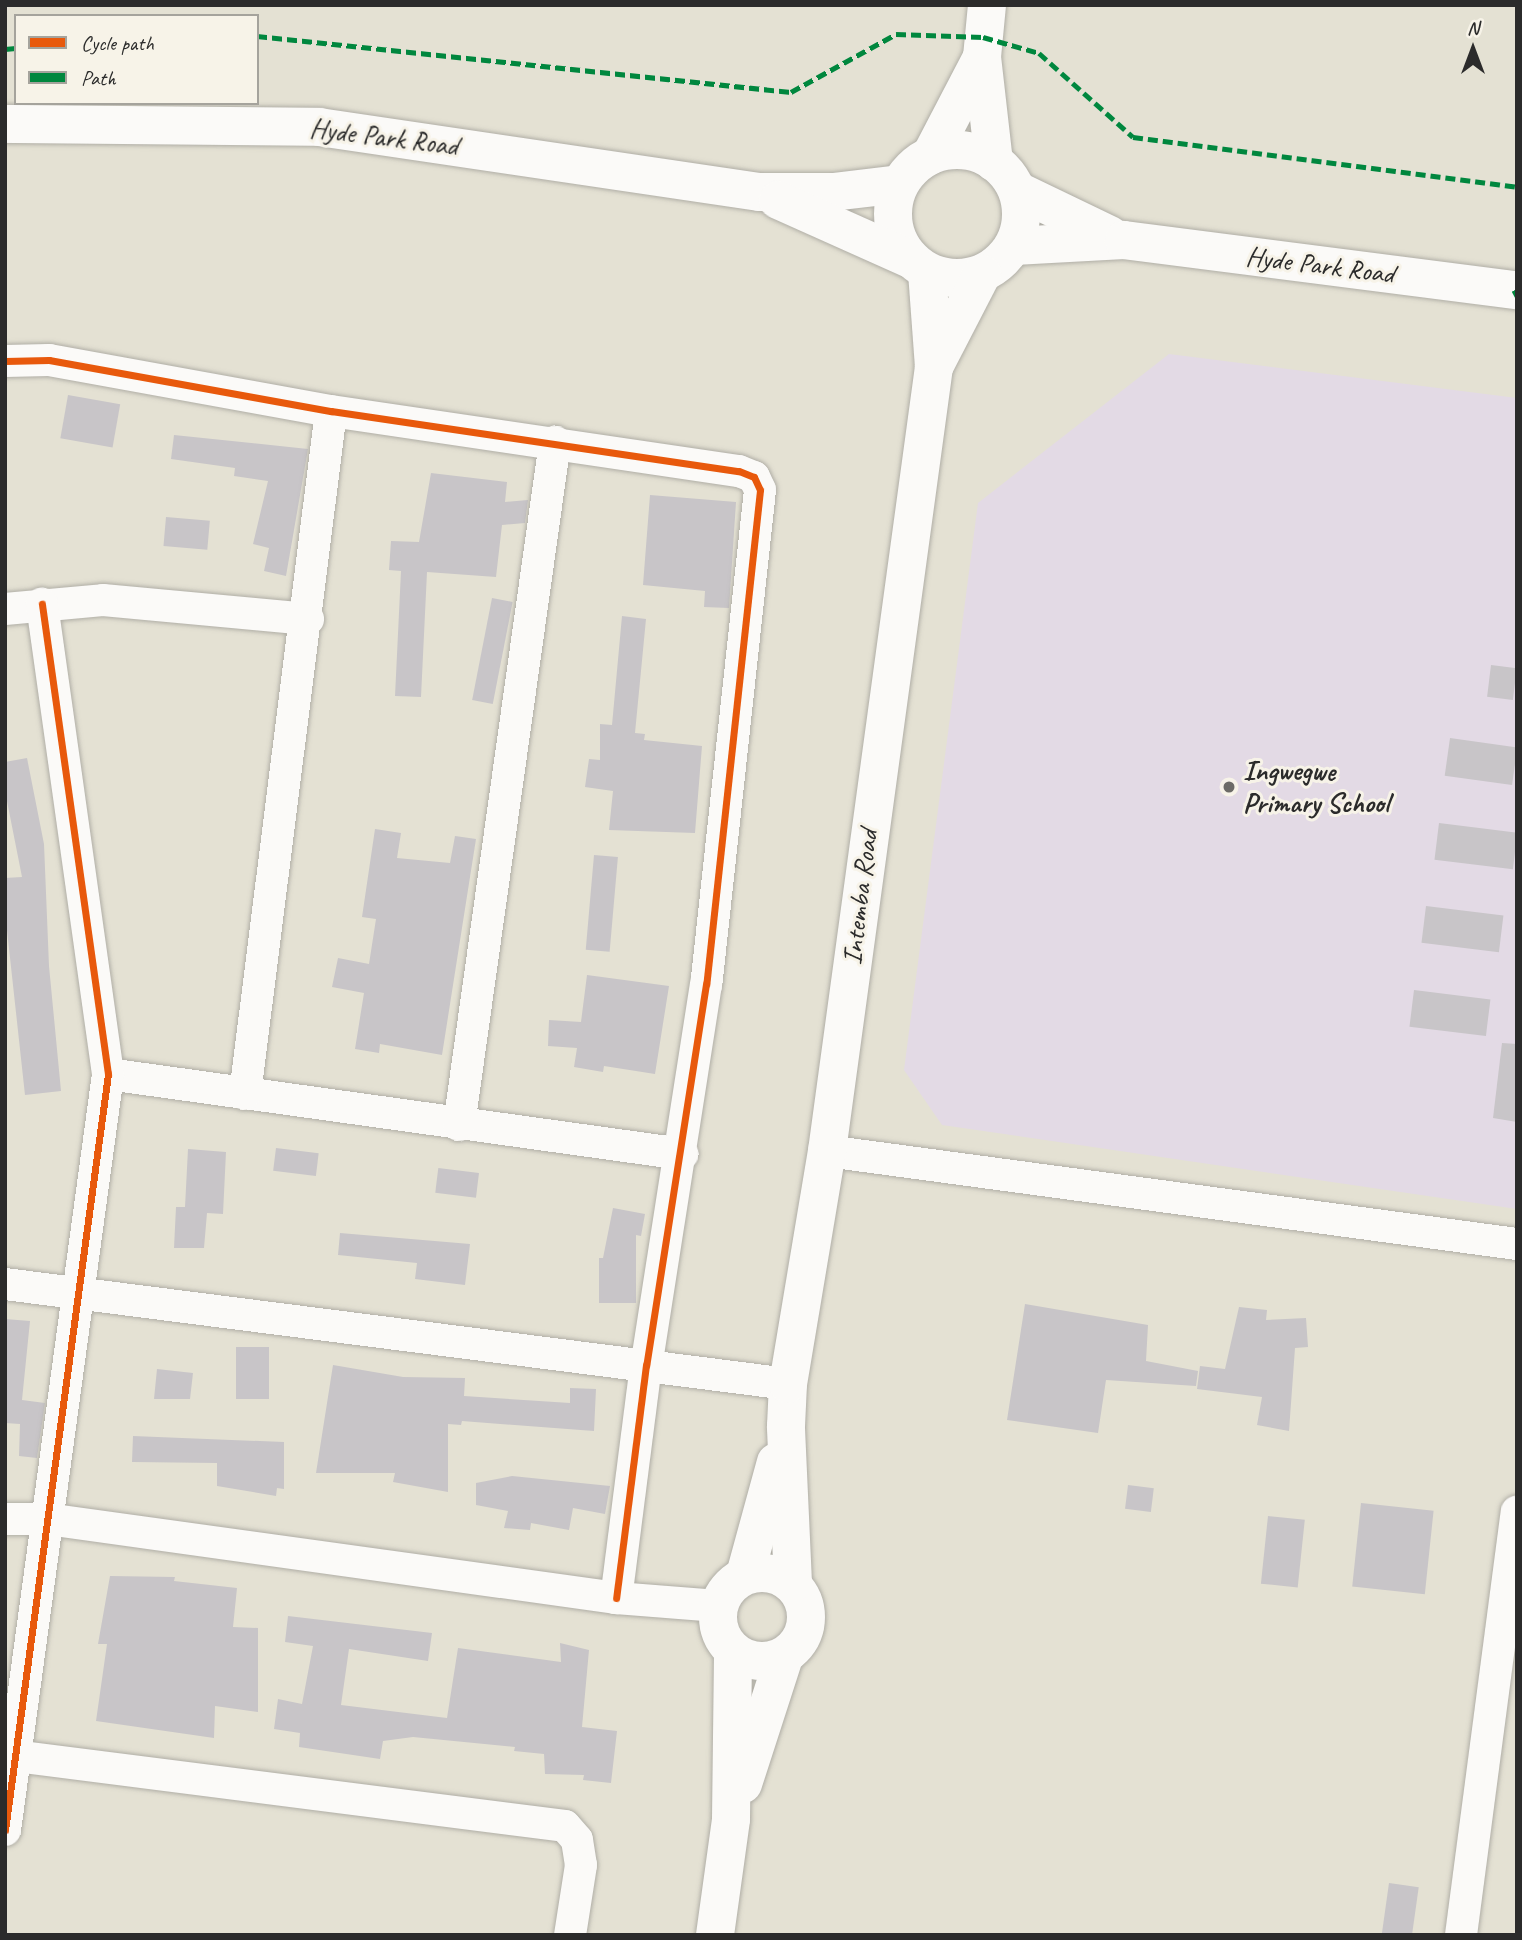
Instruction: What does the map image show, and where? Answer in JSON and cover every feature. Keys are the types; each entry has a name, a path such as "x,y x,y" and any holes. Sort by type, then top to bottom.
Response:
{"street":[{"path":"934,367 982,274 1014,246 1021,219 1006,176 982,57 987,5"},
{"path":"931,155 982,57"},
{"name":"Hyde Park Road","path":"5,124 319,127 760,192"},
{"path":"934,367 918,265 896,236 892,210 900,184 913,167 931,155 953,150 975,152 1006,176 1124,240"},
{"path":"760,192 833,192 900,184"},
{"path":"760,192 918,265 964,279 982,274"},
{"path":"1014,246 1124,240"},
{"name":"Hyde Park Road","path":"1124,240 1517,290"},
{"path":"5,361 49,360 331,411 555,442 739,471 754,477 760,490 706,984 682,1154 646,1365 616,1598"},
{"name":"Intemba Road","path":"786,1426 788,1384 827,1151 934,367"},
{"path":"245,1094 308,619 331,411"},
{"path":"459,1125 555,442"},
{"path":"5,609 103,600 308,619"},
{"path":"5,1830 108,1074 42,604"},
{"path":"108,1074 682,1154"},
{"path":"827,1151 1517,1244"},
{"path":"5,1284 788,1384"},
{"path":"745,1575 786,1426"},
{"path":"732,1819 784,1657 804,1636 807,1608 793,1583 786,1426"},
{"path":"1461,1935 1517,1512"},
{"path":"5,1519 47,1519 616,1598 718,1606"},
{"path":"784,1657 757,1662 733,1651 719,1631 718,1606 728,1587 745,1575 770,1572 793,1583"},
{"path":"715,1935 732,1819 733,1651"},
{"path":"15,1756 565,1826 577,1840 582,1864 570,1935"}],"shaded area":[{"name":"Ingwegwe Primary School","path":"1169,354 1517,398 1517,1209 942,1125 904,1070 978,503"}],"building":[{"path":"68,395 120,404 113,448 60,438"},
{"path":"174,435 308,449 286,576 264,571 269,548 253,544 268,481 234,476 235,468 171,459"},
{"path":"431,473 507,482 505,502 528,500 525,523 502,525 496,577 427,572 421,697 395,696 401,571 389,570 391,541 419,542"},
{"path":"650,495 736,502 729,608 704,607 705,591 643,585"},
{"path":"166,517 210,521 207,550 163,546"},
{"path":"492,598 513,602 493,704 472,700"},
{"path":"622,616 646,619 635,733 645,734 644,740 702,746 695,833 609,830 613,791 585,787 589,759 600,760 600,724 612,725"},
{"path":"1491,665 1517,668 1513,700 1487,697"},
{"path":"1450,738 1517,747 1512,785 1445,776"},
{"path":"27,758 44,844 49,966 61,1091 25,1095 5,912 5,878 22,877 5,791 5,762"},
{"path":"1439,823 1517,833 1513,869 1434,860"},
{"path":"375,829 401,833 397,858 450,863 455,836 476,839 442,1055 380,1044 379,1053 355,1049 364,993 332,987 338,958 369,964 376,919 362,917"},
{"path":"594,855 618,857 610,952 586,950"},
{"path":"1426,906 1503,916 1499,952 1421,943"},
{"path":"587,975 669,986 655,1074 604,1066 603,1072 574,1067 577,1048 548,1046 549,1020 581,1022"},
{"path":"1414,990 1490,999 1486,1036 1409,1027"},
{"path":"1502,1043 1517,1044 1517,1122 1493,1118"},
{"path":"276,1148 319,1153 316,1176 273,1171"},
{"path":"188,1149 226,1152 223,1214 207,1213 204,1248 174,1248 176,1207 185,1207"},
{"path":"438,1168 479,1173 476,1198 435,1193"},
{"path":"613,1208 645,1214 641,1236 636,1235 636,1303 599,1303 599,1258 603,1258"},
{"path":"340,1233 470,1244 465,1285 415,1279 417,1263 338,1255"},
{"path":"1025,1304 1148,1325 1146,1361 1198,1371 1196,1386 1106,1380 1098,1433 1007,1420"},
{"path":"1239,1307 1267,1310 1266,1320 1306,1318 1308,1347 1295,1348 1289,1431 1257,1425 1262,1397 1197,1389 1200,1366 1225,1369"},
{"path":"5,1319 30,1321 22,1400 45,1403 37,1458 19,1456 20,1424 5,1423"},
{"path":"236,1347 269,1347 269,1399 236,1399"},
{"path":"333,1365 403,1377 465,1378 464,1396 570,1403 570,1388 596,1389 594,1431 462,1421 461,1425 448,1424 448,1492 393,1482 395,1473 316,1473"},
{"path":"157,1369 193,1373 190,1399 154,1399"},
{"path":"133,1436 284,1442 284,1489 277,1488 276,1496 217,1486 217,1463 132,1462"},
{"path":"512,1476 610,1486 605,1514 573,1508 569,1530 531,1523 530,1530 504,1528 508,1511 476,1505 476,1483"},
{"path":"1128,1485 1154,1488 1151,1512 1125,1509"},
{"path":"1361,1503 1434,1511 1425,1594 1352,1587"},
{"path":"1268,1516 1305,1520 1298,1587 1261,1584"},
{"path":"110,1576 175,1577 174,1581 237,1588 233,1627 258,1628 258,1712 215,1706 214,1738 96,1721 107,1644 98,1644"},
{"path":"288,1616 432,1633 428,1661 349,1649 341,1705 447,1718 458,1648 561,1662 560,1643 589,1650 582,1727 617,1731 611,1783 583,1780 584,1775 545,1774 544,1754 514,1751 515,1747 413,1737 383,1741 380,1759 299,1747 300,1733 274,1729 278,1699 302,1704 313,1646 285,1642"},
{"path":"1389,1883 1419,1887 1412,1935 1382,1934"}],"marked path":[{"path":"259,36 791,92 896,34 983,37 1039,53 1133,137 1517,187"},
{"path":"5,49 14,48"},
{"path":"1514,290 1517,296"}],"cycle path":[{"path":"5,361 49,360 331,411 739,471 754,477 760,490 706,984 646,1365 616,1598"},
{"path":"5,1830 108,1074 42,604"}],"place":[{"name":"Ingwegwe Primary School","path":"1229,787"}]}
